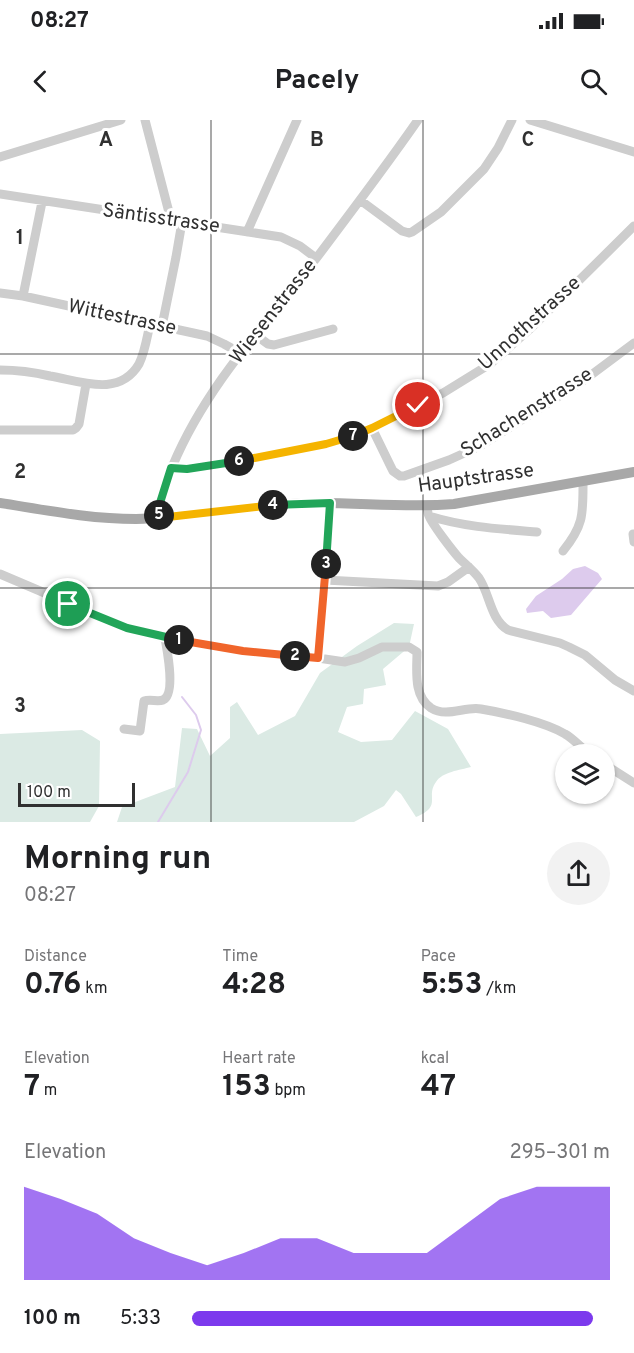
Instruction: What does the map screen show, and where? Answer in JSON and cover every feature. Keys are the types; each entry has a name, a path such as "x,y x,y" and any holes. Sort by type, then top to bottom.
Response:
{"main road":[{"name":"Hauptstrasse","path":"0,503 132,519 278,505 330,503 428,511 453,504 634,472"}],"street":[{"path":"0,157 121,120"},
{"path":"146,120 171,220"},
{"path":"247,232 297,120"},
{"name":"Wiesenstrasse","path":"159,518 159,506 171,468 210,397 254,334 316,258 418,120"},
{"path":"360,200 402,231 412,232 441,212 484,168 498,148 512,120"},
{"path":"530,120 634,152"},
{"name":"Säntisstrasse","path":"0,194 281,237 300,246 316,258"},
{"path":"23,296 42,202"},
{"path":"162,326 182,222"},
{"name":"Unnothstrasse","path":"171,468 187,469 333,442 372,428 443,393 490,364 532,327 634,226"},
{"name":"Wittestrasse","path":"0,293 207,336 240,353"},
{"path":"0,370 24,371 98,386 112,385 131,374 139,364 150,324"},
{"path":"254,334 271,345 333,329"},
{"name":"Schachenstrasse","path":"372,428 393,471 404,476 456,457 488,441 583,381 634,343"},
{"path":"0,430 73,430 79,424 86,384"},
{"path":"563,551 573,538 583,512 583,482"},
{"path":"318,658 330,503"},
{"path":"428,511 451,523 537,532"},
{"path":"428,511 459,558 478,577 485,588 497,621 508,630 569,647 634,691"},
{"path":"325,580 438,586 448,582 469,567"},
{"path":"0,574 127,628 165,638 243,651 345,662 382,647 409,647 417,652 418,686 420,694 430,707 440,712 478,708 533,721 565,734 578,744"},
{"path":"124,729 140,731 144,701 160,701 168,695 170,681 165,638"},
{"path":"615,771 634,783"}],"shaded area":[{"path":"585,566 598,573 602,579 571,615 551,618 543,611 527,613 526,609 536,596 573,569"},
{"path":"394,623 414,624 409,647 383,669 386,685 364,689 363,704 347,707 338,732 361,742 392,740 415,711 448,729 471,767 442,776 433,787 431,805 424,813 416,817 396,790 384,806 354,822 117,822 122,807 175,787 182,728 197,729 210,756 230,738 230,707 237,702 258,735 295,716 320,673"},
{"path":"82,730 100,741 99,806 90,822 0,822 0,734"}],"waterway":[{"path":"158,822 188,772 201,730 196,715 182,697"}],"route":[{"path":"68,604 127,628 165,638 243,651 318,658 330,503 278,505 159,518 159,506 171,468 187,469 333,442 372,428 418,405"}]}
